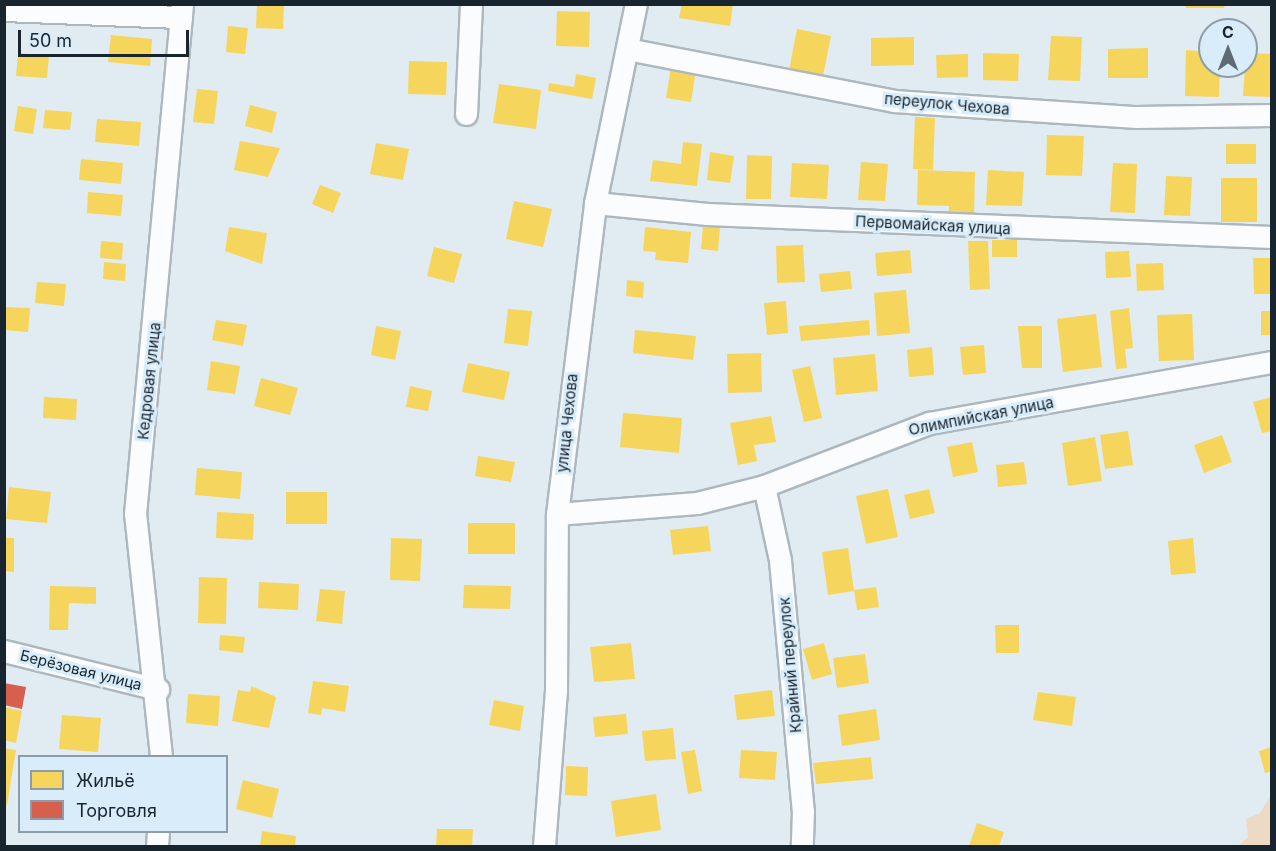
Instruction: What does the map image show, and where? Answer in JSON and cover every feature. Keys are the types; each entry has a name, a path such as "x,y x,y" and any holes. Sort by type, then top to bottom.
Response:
{"street":[{"path":"466,114 471,4"},
{"name":"улица Чехова","path":"544,846 556,691 557,514 595,202 636,4"},
{"path":"4,10 181,11"},
{"name":"Кедровая улица","path":"161,755 158,689 135,559 135,514 181,11"},
{"name":"переулок Чехова","path":"627,49 894,101 1136,117 1272,115"},
{"name":"Первомайская улица","path":"595,202 707,214 1272,237"},
{"name":"Олимпийская улица","path":"557,514 697,503 764,486 929,423 1272,362"},
{"name":"Крайний переулок","path":"764,486 780,560 803,811 802,846"},
{"name":"Берёзовая улица","path":"4,651 158,689"}],"shaded area":[{"path":"1271,795 1271,846 1238,846 1248,837 1246,819 1260,813"}],"building: Жильё":[{"path":"257,4 284,4 283,29 256,28"},
{"path":"682,4 733,4 730,26 679,18"},
{"path":"1186,4 1225,4 1224,8 1186,8"},
{"path":"557,11 590,12 589,47 556,46"},
{"path":"228,26 248,28 245,54 226,52"},
{"path":"797,29 831,36 823,76 789,70"},
{"path":"111,35 152,39 150,66 108,62"},
{"path":"1051,36 1082,37 1080,81 1048,80"},
{"path":"914,37 914,65 871,66 871,38"},
{"path":"1148,48 1148,78 1108,78 1108,49"},
{"path":"1186,50 1198,51 1198,78 1220,78 1219,97 1185,96"},
{"path":"18,53 49,56 47,78 16,76"},
{"path":"983,53 1019,54 1018,81 983,80"},
{"path":"1258,53 1272,54 1272,97 1243,96 1244,78 1258,78"},
{"path":"968,54 968,77 937,78 936,55"},
{"path":"409,61 447,62 446,95 408,94"},
{"path":"671,66 696,70 691,102 666,98"},
{"path":"576,74 596,78 592,99 548,91 549,83 574,87"},
{"path":"499,84 541,90 536,129 493,123"},
{"path":"197,89 218,91 214,124 193,122"},
{"path":"250,105 277,112 272,133 245,126"},
{"path":"18,106 37,109 33,134 14,131"},
{"path":"45,110 72,112 70,130 43,128"},
{"path":"915,117 935,118 933,170 913,169"},
{"path":"97,119 141,122 139,146 95,142"},
{"path":"1047,135 1084,136 1082,176 1046,175"},
{"path":"240,141 280,148 268,177 234,170"},
{"path":"683,142 702,144 697,186 650,181 653,160 681,164"},
{"path":"376,143 409,149 403,180 370,174"},
{"path":"1226,144 1256,144 1256,164 1226,164"},
{"path":"710,152 734,156 730,183 707,180"},
{"path":"747,155 772,156 771,199 746,199"},
{"path":"81,159 123,163 121,184 79,180"},
{"path":"861,162 888,164 885,201 858,200"},
{"path":"792,163 829,165 827,199 790,197"},
{"path":"1113,163 1137,164 1135,213 1110,212"},
{"path":"918,170 975,172 974,215 949,214 949,206 917,205"},
{"path":"988,170 1024,172 1022,206 986,205"},
{"path":"1166,176 1192,177 1190,216 1164,215"},
{"path":"1221,178 1257,178 1257,222 1221,222"},
{"path":"320,185 341,193 333,213 312,204"},
{"path":"88,192 123,195 121,216 87,213"},
{"path":"514,201 552,209 543,247 506,239"},
{"path":"703,226 720,227 718,251 701,249"},
{"path":"229,227 267,233 262,264 225,251"},
{"path":"645,227 691,232 688,263 655,260 656,252 643,251"},
{"path":"992,240 1017,240 1017,257 992,257"},
{"path":"101,241 123,243 122,260 100,258"},
{"path":"968,241 988,241 990,289 970,290"},
{"path":"803,245 805,282 777,283 776,246"},
{"path":"434,247 462,254 454,283 427,276"},
{"path":"910,250 912,273 877,276 875,253"},
{"path":"1129,251 1131,277 1106,278 1105,252"},
{"path":"1253,258 1272,258 1272,294 1254,294"},
{"path":"104,262 126,264 125,281 103,279"},
{"path":"1163,263 1164,290 1137,291 1136,264"},
{"path":"850,271 852,289 821,292 819,274"},
{"path":"627,280 644,282 643,298 626,296"},
{"path":"37,282 66,284 64,306 35,303"},
{"path":"906,290 910,333 877,336 874,293"},
{"path":"786,301 788,333 767,335 764,303"},
{"path":"4,307 30,308 28,332 4,330"},
{"path":"1129,308 1133,348 1125,349 1127,368 1116,369 1110,311"},
{"path":"508,309 532,311 528,346 504,343"},
{"path":"1261,311 1272,311 1272,335 1261,335"},
{"path":"1096,314 1102,367 1063,372 1057,319"},
{"path":"1192,314 1194,360 1159,361 1157,315"},
{"path":"216,320 247,325 243,346 212,340"},
{"path":"869,320 870,335 801,341 799,326"},
{"path":"376,326 401,331 395,360 371,355"},
{"path":"1018,326 1042,326 1042,368 1022,368"},
{"path":"635,330 696,336 693,360 633,353"},
{"path":"984,345 986,373 963,375 960,347"},
{"path":"932,347 934,375 909,377 907,350"},
{"path":"761,353 762,392 728,393 727,354"},
{"path":"875,354 878,391 836,395 833,358"},
{"path":"211,361 240,366 235,394 207,390"},
{"path":"468,363 510,372 504,400 462,392"},
{"path":"810,366 822,418 804,422 792,370"},
{"path":"261,378 298,388 290,415 254,406"},
{"path":"410,386 432,391 428,411 406,407"},
{"path":"44,397 77,399 76,420 43,418"},
{"path":"1272,397 1272,431 1262,433 1253,402"},
{"path":"623,413 682,418 679,453 620,447"},
{"path":"771,416 776,442 754,445 757,461 738,465 730,423"},
{"path":"1128,431 1133,465 1105,469 1100,435"},
{"path":"1222,435 1232,462 1204,473 1194,445"},
{"path":"1095,437 1102,481 1068,486 1062,443"},
{"path":"972,442 978,472 953,477 947,447"},
{"path":"478,456 515,462 511,482 475,476"},
{"path":"1024,462 1027,484 998,487 996,465"},
{"path":"197,468 242,472 240,499 195,495"},
{"path":"9,487 51,492 47,523 6,519"},
{"path":"888,489 898,537 866,544 856,496"},
{"path":"929,489 935,513 910,519 904,495"},
{"path":"286,492 327,492 327,524 286,524"},
{"path":"217,512 254,514 253,540 216,538"},
{"path":"468,523 515,523 515,554 468,554"},
{"path":"708,526 711,551 673,555 670,530"},
{"path":"4,538 14,538 14,572 4,571"},
{"path":"391,538 422,539 420,581 390,580"},
{"path":"1193,538 1196,573 1171,575 1168,541"},
{"path":"848,548 854,591 828,595 822,552"},
{"path":"199,577 227,578 226,624 198,623"},
{"path":"259,582 299,584 298,610 258,608"},
{"path":"464,585 511,586 510,609 463,608"},
{"path":"50,586 96,587 96,604 69,603 68,630 49,630"},
{"path":"876,587 879,607 857,610 854,590"},
{"path":"320,589 345,591 342,624 316,621"},
{"path":"995,625 1019,625 1019,653 996,653"},
{"path":"220,635 245,637 243,653 219,650"},
{"path":"631,643 635,679 594,682 590,647"},
{"path":"824,643 832,674 812,680 803,649"},
{"path":"865,654 869,683 837,688 833,658"},
{"path":"313,681 349,686 345,712 322,708 321,715 308,713"},
{"path":"251,686 276,697 269,728 232,721 238,690 250,692"},
{"path":"772,690 775,716 737,720 734,695"},
{"path":"1038,692 1076,697 1072,726 1033,720"},
{"path":"188,694 220,696 218,726 186,723"},
{"path":"494,700 524,706 520,731 489,725"},
{"path":"4,707 22,711 16,743 4,740"},
{"path":"876,709 880,740 842,746 838,715"},
{"path":"626,714 628,734 595,737 593,717"},
{"path":"62,715 101,718 98,752 59,749"},
{"path":"673,728 676,759 645,761 642,731"},
{"path":"1272,747 1272,771 1265,773 1259,751"},
{"path":"4,748 16,750 7,805 4,804"},
{"path":"695,750 702,791 688,794 681,752"},
{"path":"741,750 777,752 775,780 739,778"},
{"path":"871,757 873,779 816,784 813,763"},
{"path":"566,766 588,767 587,796 565,795"},
{"path":"243,780 279,789 272,818 236,809"},
{"path":"656,794 661,830 616,837 611,801"},
{"path":"977,823 1004,832 999,846 969,846"},
{"path":"437,829 473,829 472,846 436,846"},
{"path":"262,831 296,836 295,846 260,846"}],"building: Торговля":[{"path":"4,683 26,687 22,709 4,705"}]}
